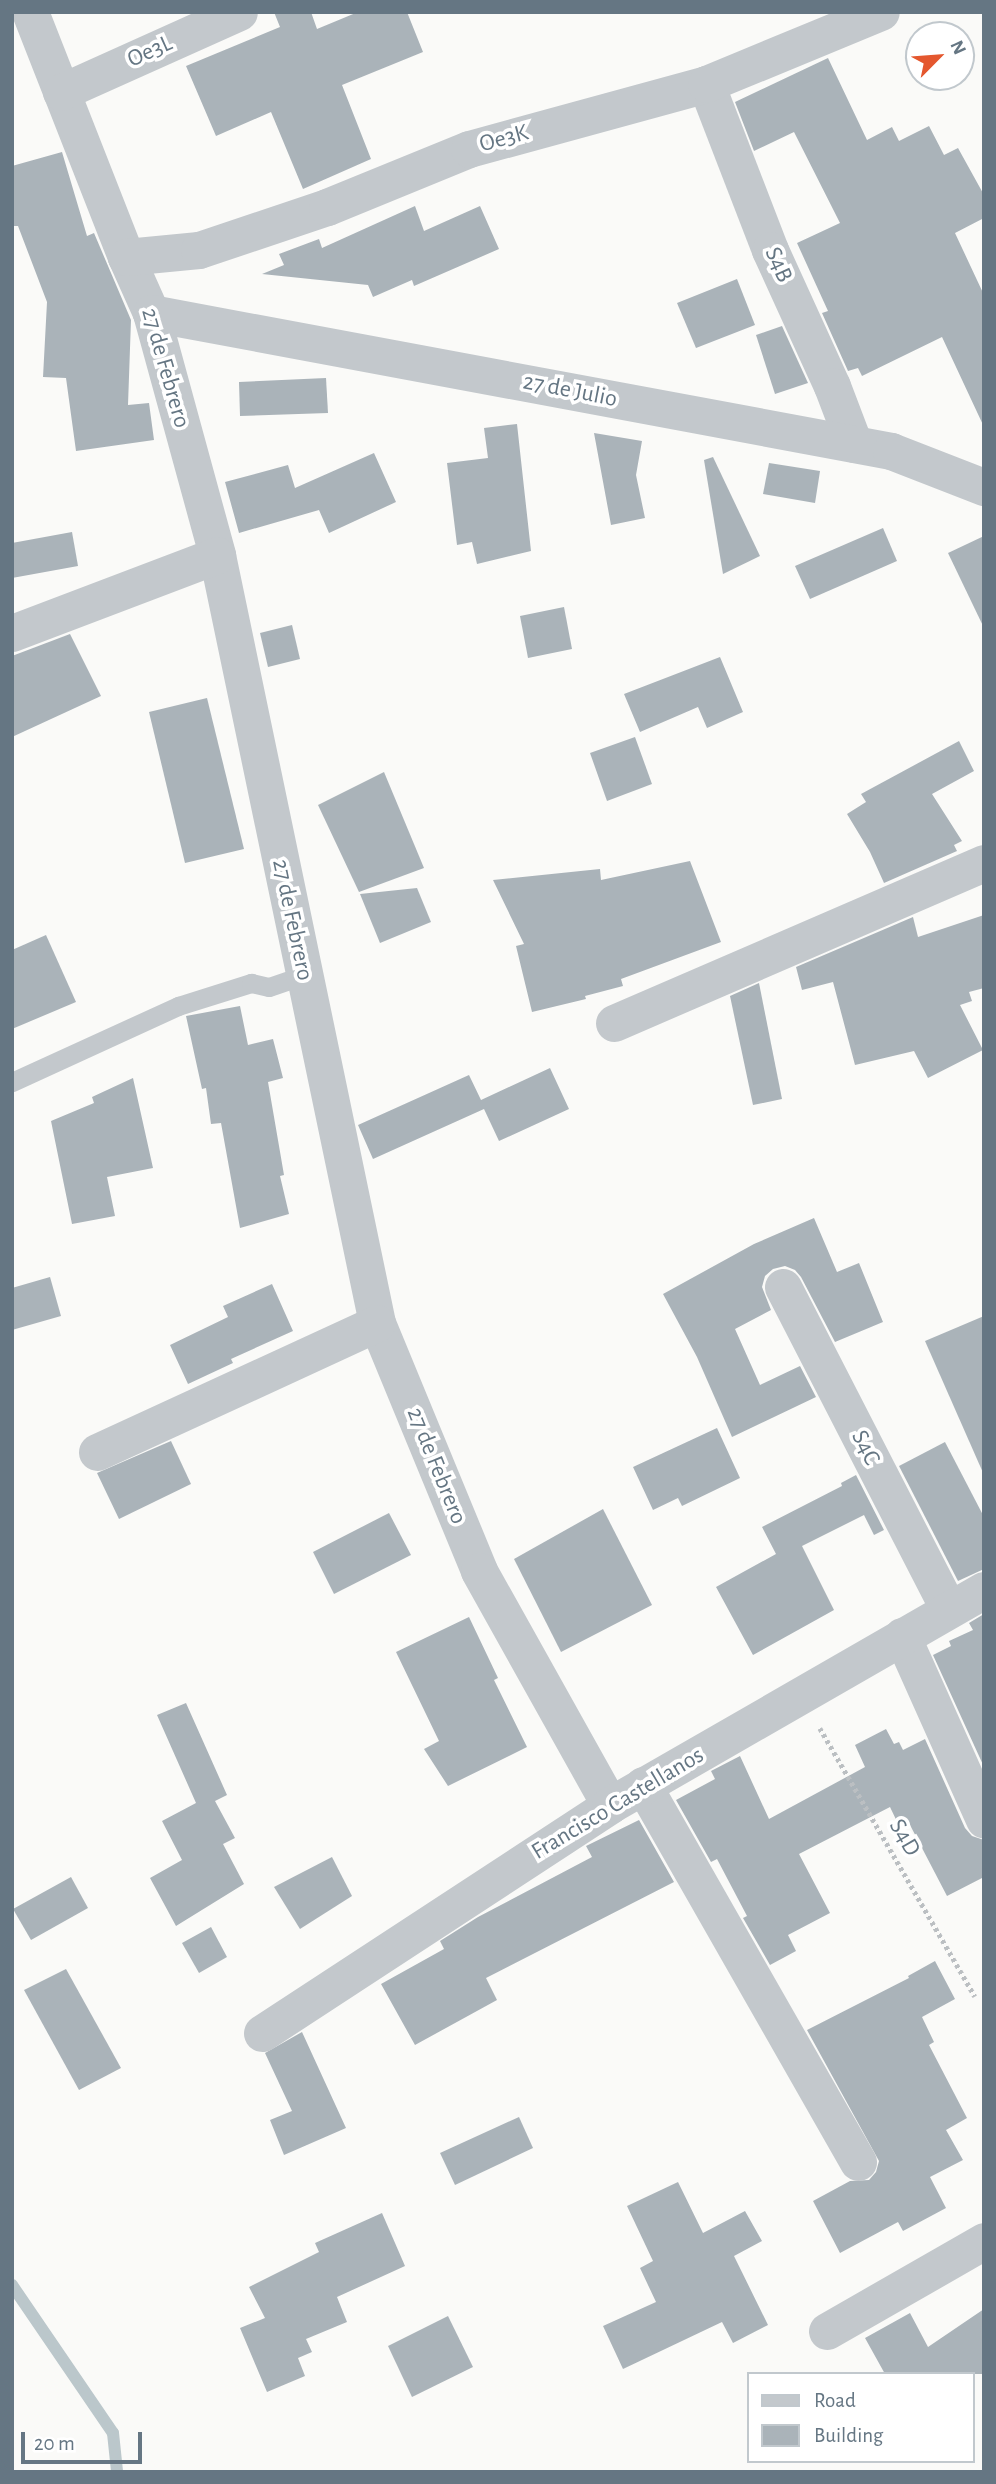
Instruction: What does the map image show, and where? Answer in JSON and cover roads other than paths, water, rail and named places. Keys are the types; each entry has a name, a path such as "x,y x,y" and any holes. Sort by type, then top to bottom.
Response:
{"street":[{"name":"27 de Febrero","path":"30,12 126,257 151,313 216,555 377,1323 479,1571 610,1805"},
{"name":"Oe3L","path":"61,92 239,12"},
{"name":"Oe3K","path":"126,257 199,250 327,207 469,149 706,84 881,12"},
{"name":"S4B","path":"706,84 770,250 832,386 853,444"},
{"name":"27 de Julio","path":"151,313 891,451 984,487"},
{"path":"12,633 216,555"},
{"path":"614,1023 984,863"},
{"name":"S4C","path":"783,1287 948,1608"},
{"path":"97,1452 377,1323"},
{"name":"Francisco Castellanos","path":"262,2033 610,1805 802,1696 948,1608 984,1590"},
{"path":"902,1636 984,1819"},
{"path":"643,1785 858,2162"},
{"path":"827,2330 984,2241"}],"lane":[{"path":"12,1083 178,1006 251,983 269,987 304,975"}],"waterway":[{"path":"12,2285 113,2433 117,2472"}]}
